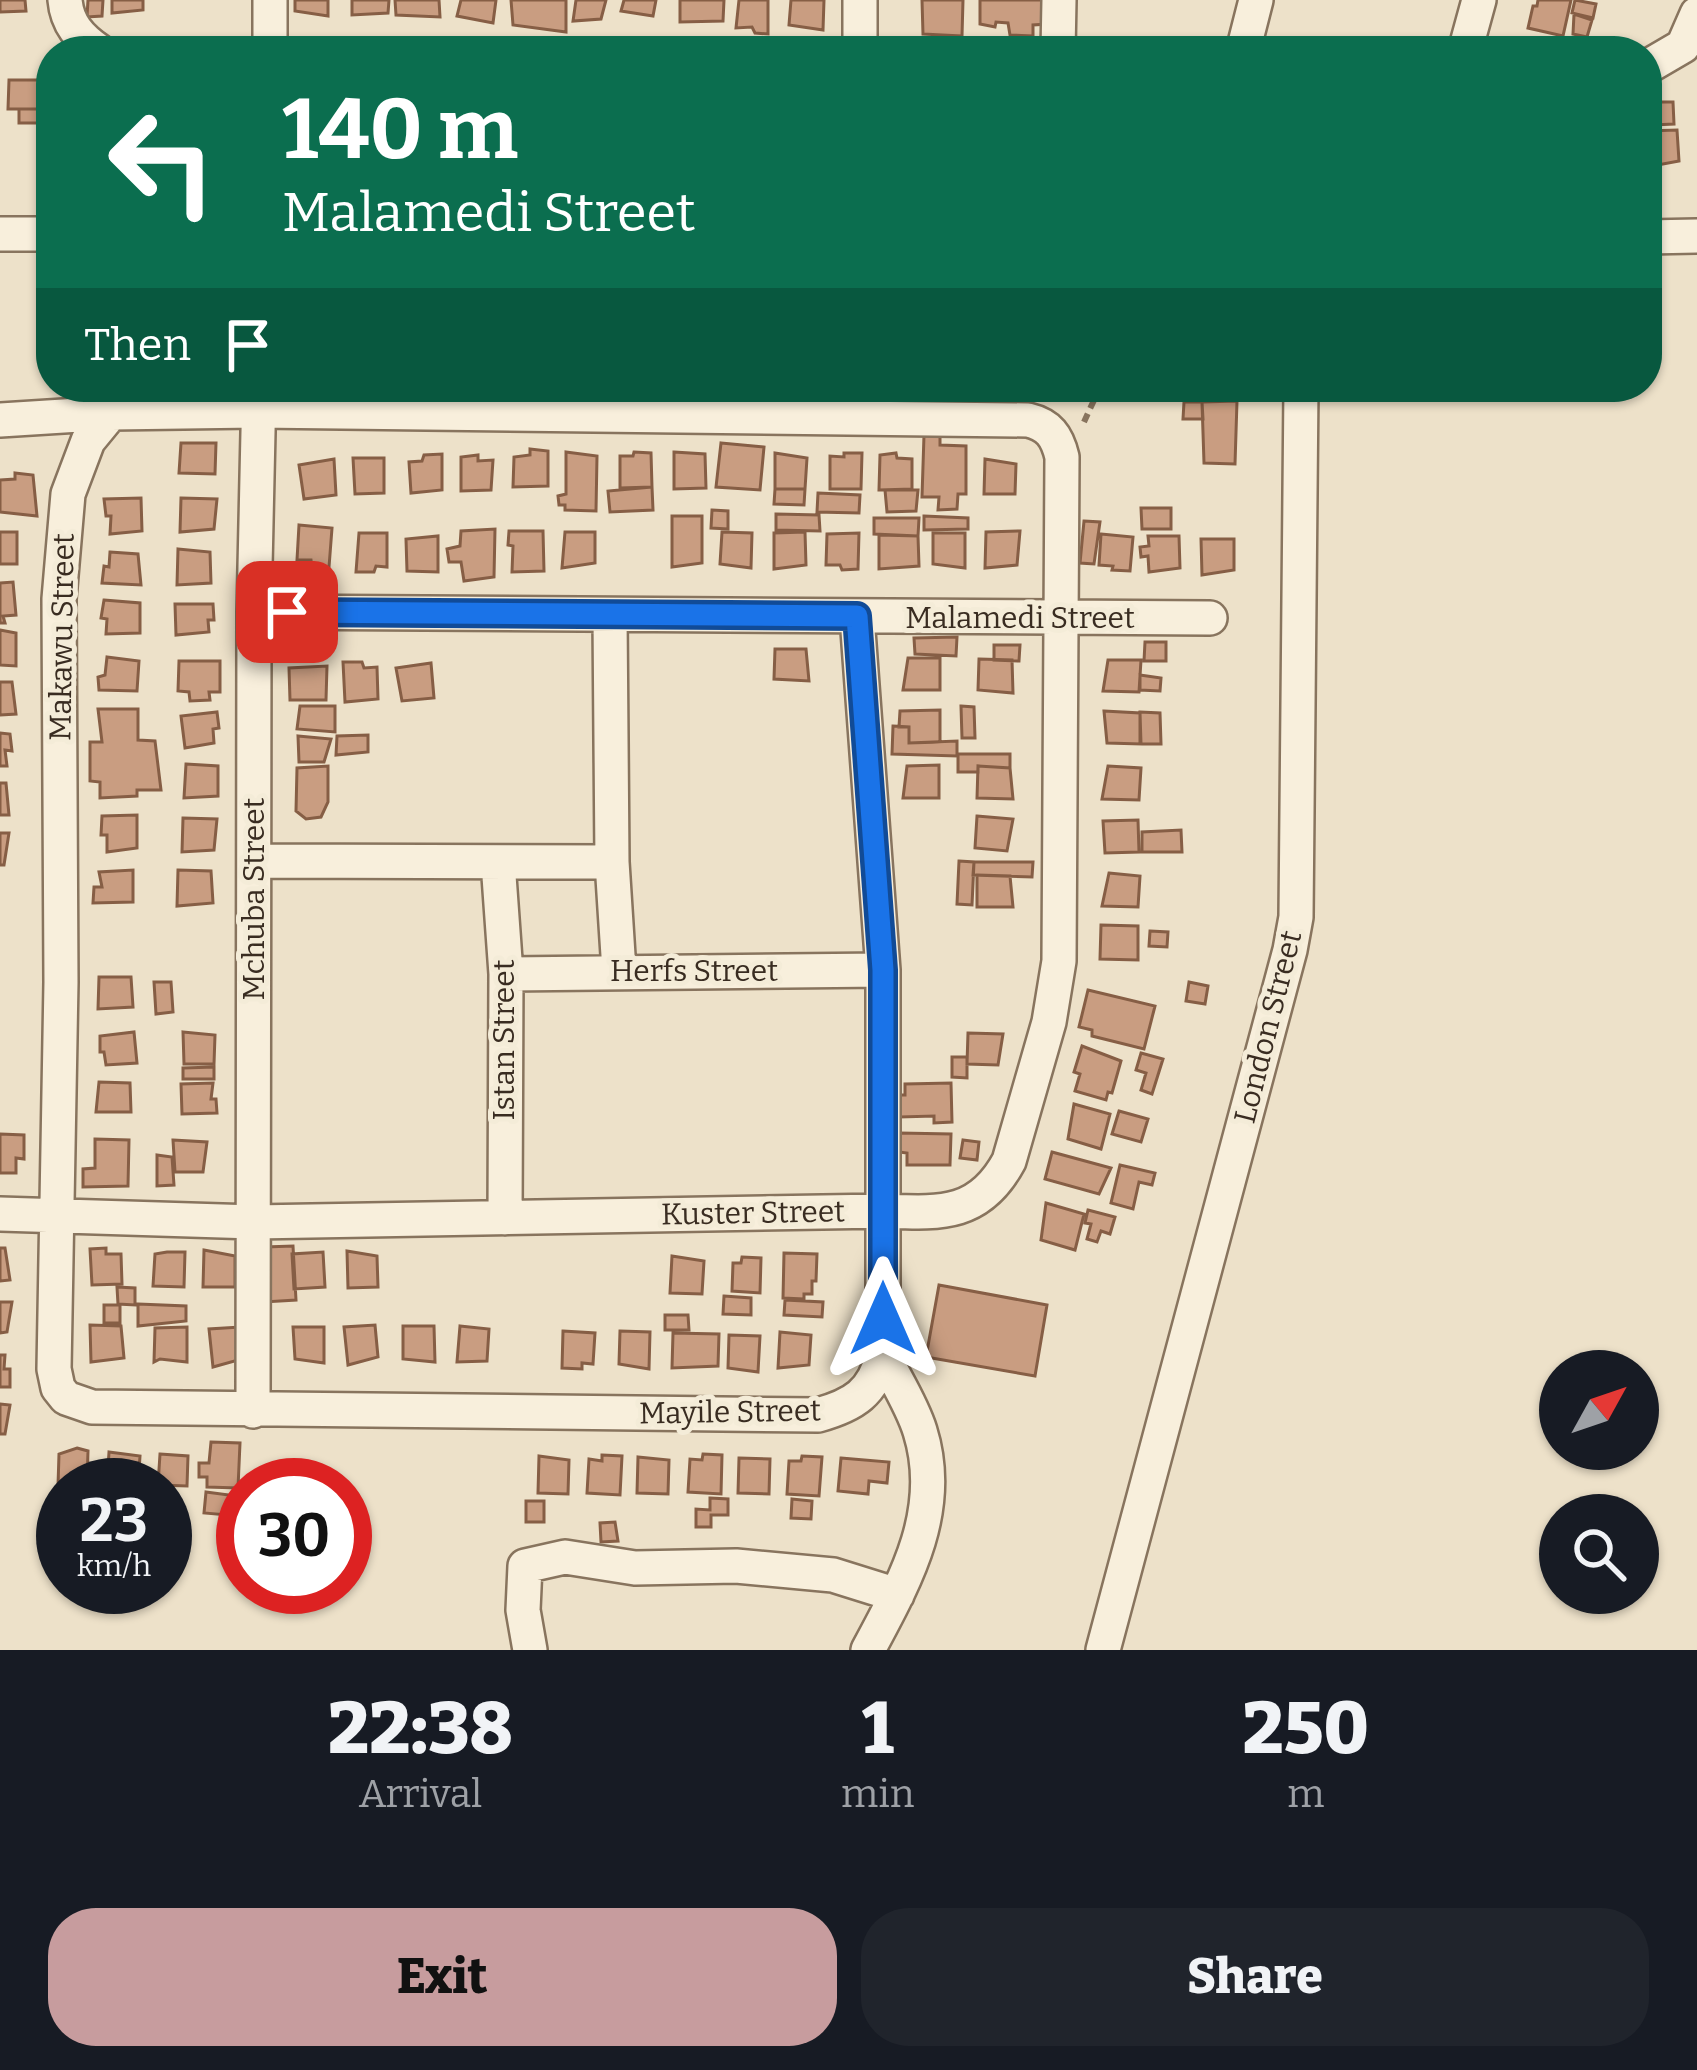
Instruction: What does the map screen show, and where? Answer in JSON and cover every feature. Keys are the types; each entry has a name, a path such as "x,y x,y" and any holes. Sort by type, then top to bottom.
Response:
{"street":[{"path":"65,0 67,16 81,36"},
{"path":"270,0 270,36"},
{"path":"860,0 860,36"},
{"path":"1058,36 1059,0"},
{"path":"1248,36 1256,0"},
{"path":"1469,36 1478,0"},
{"path":"1662,58 1683,46 1697,14"},
{"path":"0,234 36,234"},
{"path":"1662,237 1697,236"},
{"path":"0,421 226,402"},
{"name":"Mchuba Street","path":"253,1411 258,402"},
{"path":"374,402 1042,423 1058,439 1062,457 1061,620"},
{"name":"London Street","path":"1103,1650 1291,950 1298,885 1301,402"},
{"name":"Makawu Street","path":"56,1216 61,982 58,599 64,515 88,441 111,413"},
{"name":"Malamedi Street","path":"254,612 1210,618"},
{"path":"610,616 612,862 619,971"},
{"path":"857,616 883,970 883,1355 920,1428 931,1484 917,1545 868,1650"},
{"name":"Kuster Street","path":"0,1214 254,1222 955,1210 978,1199 999,1180 1009,1161 1057,990 1061,620"},
{"path":"254,861 612,862"},
{"name":"Istan Street","path":"497,862 506,974 505,1218"},
{"name":"Herfs Street","path":"506,974 883,970"},
{"name":"Mayile Street","path":"56,1216 54,1369 66,1398 92,1407 818,1415 865,1395 877,1378 883,1355"},
{"path":"530,1650 523,1610 525,1566 566,1557 635,1568 736,1566 832,1575 897,1595"}],"building":[{"path":"0,0 25,0 26,11 0,12"},
{"path":"88,0 103,0 102,16 87,17"},
{"path":"112,0 143,0 143,10 112,13"},
{"path":"295,0 328,0 328,16 295,11"},
{"path":"352,0 389,0 388,13 352,15"},
{"path":"395,0 439,0 440,17 396,15"},
{"path":"461,0 496,0 493,23 457,16"},
{"path":"511,0 566,0 566,32 513,25"},
{"path":"576,0 606,0 601,19 573,21"},
{"path":"624,0 656,0 653,16 621,11"},
{"path":"680,0 724,0 723,21 680,22"},
{"path":"739,0 768,0 768,34 755,33 752,27 736,28"},
{"path":"791,0 824,0 823,30 789,25"},
{"path":"922,0 963,0 962,36 923,34"},
{"path":"980,0 1050,0 1048,24 1033,25 1033,36 1010,35 1008,23 980,24"},
{"path":"1538,0 1571,0 1563,36 1528,28"},
{"path":"1575,0 1596,4 1593,18 1572,13"},
{"path":"1574,14 1592,20 1587,36 1573,34"},
{"path":"9,80 36,80 36,109 8,109"},
{"path":"1662,102 1673,102 1674,124 1662,125"},
{"path":"19,109 36,109 36,123 19,123"},
{"path":"1662,130 1677,130 1679,161 1662,164"},
{"path":"1184,402 1202,402 1203,419 1183,419"},
{"path":"1202,402 1237,402 1235,464 1204,463"},
{"path":"924,435 940,436 940,445 966,446 966,494 958,494 957,509 938,510 939,497 922,497"},
{"path":"181,443 216,443 215,474 179,473"},
{"path":"721,443 764,447 760,490 716,487"},
{"path":"530,449 548,451 548,486 513,487 514,457 530,455"},
{"path":"566,452 597,456 596,511 565,510 565,505 559,505 558,496 566,494"},
{"path":"674,452 705,454 706,488 674,489"},
{"path":"651,453 652,487 620,488 620,456"},
{"path":"775,453 807,458 805,489 775,489"},
{"path":"844,453 862,453 861,489 830,489 830,456 844,457"},
{"path":"896,453 897,458 912,459 912,489 879,490 880,455"},
{"path":"442,454 442,490 411,493 409,462"},
{"path":"478,455 478,461 493,460 491,490 461,491 461,457"},
{"path":"353,458 384,458 384,493 355,494"},
{"path":"334,459 336,495 304,499 299,465"},
{"path":"985,459 1016,464 1015,494 984,494"},
{"path":"15,473 33,475 37,516 0,512 0,480 15,479"},
{"path":"652,487 653,510 610,512 608,491"},
{"path":"775,489 805,489 804,505 774,504"},
{"path":"885,490 918,490 916,511 887,512"},
{"path":"818,493 860,495 859,513 817,512"},
{"path":"141,498 142,531 110,534 111,516 106,516 104,499"},
{"path":"181,498 217,499 214,529 180,532"},
{"path":"1141,508 1171,508 1171,529 1142,529"},
{"path":"712,510 728,511 728,529 711,528"},
{"path":"776,514 819,515 820,531 776,530"},
{"path":"672,516 702,516 702,563 672,567"},
{"path":"924,516 968,518 968,529 924,530"},
{"path":"874,518 919,518 918,536 874,534"},
{"path":"1084,521 1100,522 1094,564 1080,563"},
{"path":"299,525 332,528 329,567 312,568 311,560 297,560"},
{"path":"495,529 494,577 464,581 461,562 449,562 447,549 460,546 461,531"},
{"path":"509,531 543,531 544,571 512,572"},
{"path":"1020,531 1017,565 985,568 986,532"},
{"path":"0,532 17,532 17,564 0,564"},
{"path":"565,532 595,532 595,563 562,568"},
{"path":"722,532 752,533 751,568 720,564"},
{"path":"805,532 806,565 774,569 774,533"},
{"path":"359,533 387,533 387,567 356,572"},
{"path":"859,533 858,569 826,565 827,534"},
{"path":"933,533 965,533 965,568 933,564"},
{"path":"1101,534 1133,537 1130,571 1099,565"},
{"path":"879,535 918,536 919,566 879,569"},
{"path":"438,536 438,572 407,571 406,539"},
{"path":"1148,536 1179,536 1180,568 1149,572 1148,556 1141,557 1140,547 1149,546"},
{"path":"1201,539 1234,539 1234,570 1202,575"},
{"path":"178,549 210,552 211,583 177,585"},
{"path":"110,552 138,554 141,585 102,583"},
{"path":"13,582 16,615 3,616 5,623 0,623 0,583"},
{"path":"104,600 140,603 140,633 106,634 107,619 101,618"},
{"path":"175,604 213,604 209,632 176,635"},
{"path":"0,630 16,633 16,666 0,665"},
{"path":"957,637 956,656 915,654 914,638"},
{"path":"1145,642 1166,642 1166,661 1144,661"},
{"path":"994,645 1020,645 1019,661 994,660"},
{"path":"775,649 806,649 809,681 774,679"},
{"path":"107,657 139,661 137,691 99,690 98,677 105,675"},
{"path":"908,658 940,658 940,690 903,690"},
{"path":"979,659 1012,660 1013,693 978,690"},
{"path":"1108,660 1141,660 1139,692 1103,691"},
{"path":"179,661 220,661 220,692 209,692 210,700 190,701 189,692 178,691"},
{"path":"343,662 377,667 378,699 345,702"},
{"path":"431,663 434,698 402,701 396,668"},
{"path":"327,666 326,700 290,700 289,668"},
{"path":"1140,675 1161,678 1160,691 1140,690"},
{"path":"0,682 12,682 16,714 0,715"},
{"path":"300,706 335,706 335,732 297,729"},
{"path":"961,706 974,707 975,738 962,738"},
{"path":"98,709 138,709 138,740 155,741 161,790 100,798 100,782 90,781 90,742 102,742"},
{"path":"940,710 940,742 909,743 909,727 899,727 900,711"},
{"path":"1104,711 1140,713 1141,744 1107,743"},
{"path":"217,712 214,743 185,748 181,716"},
{"path":"1140,712 1160,713 1161,744 1140,744"},
{"path":"893,726 909,727 909,743 957,741 957,756 892,754"},
{"path":"0,733 10,734 7,766 0,766"},
{"path":"368,735 368,752 336,755 337,736"},
{"path":"298,736 331,739 324,762 299,762"},
{"path":"958,754 1010,754 1010,768 978,766 978,772 958,772"},
{"path":"186,764 218,766 218,796 184,798"},
{"path":"939,765 939,798 903,798 907,766"},
{"path":"328,766 328,802 321,817 306,819 296,811 297,768"},
{"path":"978,766 1010,768 1013,799 977,798"},
{"path":"1108,766 1141,768 1139,800 1102,799"},
{"path":"0,783 6,783 9,815 0,815"},
{"path":"137,815 137,848 107,852 107,835 101,835 102,816"},
{"path":"977,816 1013,819 1007,851 975,848"},
{"path":"183,818 217,819 214,850 182,852"},
{"path":"1138,820 1139,852 1105,853 1103,821"},
{"path":"1181,830 1182,852 1142,852 1142,832"},
{"path":"0,833 9,833 4,865 0,865"},
{"path":"959,861 974,862 972,905 957,904"},
{"path":"974,862 1033,862 1032,877 973,875"},
{"path":"133,870 133,902 93,903 94,887 102,887 99,872"},
{"path":"178,870 211,871 213,903 177,906"},
{"path":"1109,873 1140,876 1138,907 1102,906"},
{"path":"977,875 1010,876 1013,907 977,907"},
{"path":"1101,925 1138,926 1138,960 1100,959"},
{"path":"1150,931 1168,932 1167,947 1149,946"},
{"path":"99,977 131,977 133,1007 98,1009"},
{"path":"154,982 171,982 173,1012 156,1014"},
{"path":"1189,982 1208,986 1205,1004 1186,1001"},
{"path":"1088,990 1155,1006 1144,1049 1092,1036 1092,1030 1079,1027"},
{"path":"134,1032 137,1063 106,1065 100,1036"},
{"path":"183,1032 215,1035 214,1064 184,1064"},
{"path":"968,1033 1003,1034 998,1065 967,1064"},
{"path":"1082,1046 1121,1061 1106,1100 1075,1091 1080,1074 1074,1072"},
{"path":"1141,1053 1163,1059 1152,1094 1141,1090 1146,1073 1136,1070"},
{"path":"952,1057 967,1057 967,1078 952,1077"},
{"path":"214,1067 214,1079 183,1079 183,1068"},
{"path":"99,1082 130,1083 131,1112 96,1112"},
{"path":"213,1083 211,1099 216,1099 217,1113 182,1114 181,1084"},
{"path":"951,1083 952,1122 934,1123 934,1116 900,1117 899,1095 905,1095 905,1084"},
{"path":"1074,1104 1110,1114 1101,1149 1068,1139"},
{"path":"1119,1111 1148,1119 1141,1142 1112,1134"},
{"path":"899,1133 951,1134 950,1165 907,1165 907,1153 899,1152"},
{"path":"0,1134 24,1135 24,1159 16,1158 16,1173 0,1173"},
{"path":"95,1139 129,1140 128,1186 83,1187 83,1169 95,1168"},
{"path":"173,1140 207,1142 203,1172 175,1172"},
{"path":"963,1140 979,1142 977,1160 960,1158"},
{"path":"1052,1152 1111,1168 1099,1194 1045,1179"},
{"path":"157,1155 172,1157 174,1185 157,1186"},
{"path":"1120,1165 1155,1173 1152,1185 1139,1182 1133,1209 1111,1203"},
{"path":"1046,1203 1084,1214 1075,1250 1041,1240"},
{"path":"1088,1210 1115,1217 1110,1234 1101,1231 1097,1242 1087,1239"},
{"path":"293,1246 296,1300 264,1302 265,1247"},
{"path":"0,1248 5,1248 10,1280 0,1281"},
{"path":"106,1248 106,1254 121,1254 122,1284 92,1285 90,1249"},
{"path":"204,1250 235,1256 235,1287 203,1287"},
{"path":"347,1251 377,1256 378,1287 348,1288"},
{"path":"185,1252 184,1287 153,1286 155,1254"},
{"path":"323,1252 325,1287 294,1289 292,1254"},
{"path":"784,1253 817,1254 816,1281 812,1281 812,1294 804,1294 804,1299 783,1298"},
{"path":"672,1256 704,1261 702,1294 670,1293"},
{"path":"742,1257 761,1258 760,1293 732,1291 733,1263 741,1263"},
{"path":"939,1285 1047,1305 1035,1376 926,1357"},
{"path":"117,1287 135,1288 135,1305 118,1304"},
{"path":"724,1296 751,1298 751,1315 723,1314"},
{"path":"785,1300 823,1302 822,1317 784,1315"},
{"path":"0,1302 12,1302 7,1332 0,1333"},
{"path":"138,1304 186,1306 186,1321 138,1326"},
{"path":"104,1305 120,1305 120,1323 104,1323"},
{"path":"665,1315 688,1315 689,1330 665,1330"},
{"path":"90,1325 121,1326 124,1358 91,1362"},
{"path":"375,1325 378,1357 348,1365 344,1327"},
{"path":"403,1326 434,1326 435,1362 403,1359"},
{"path":"460,1326 489,1329 487,1361 457,1362"},
{"path":"187,1327 187,1362 154,1362 155,1328"},
{"path":"240,1327 242,1359 213,1367 209,1329"},
{"path":"293,1327 324,1327 324,1363 295,1359"},
{"path":"563,1331 595,1333 593,1364 562,1368"},
{"path":"620,1331 650,1332 649,1369 619,1364"},
{"path":"780,1332 811,1335 809,1365 778,1368"},
{"path":"673,1333 719,1334 718,1366 672,1368"},
{"path":"729,1335 760,1336 758,1372 728,1368"},
{"path":"0,1355 5,1355 4,1369 10,1369 10,1387 0,1387"},
{"path":"0,1404 10,1405 5,1434 0,1434"},
{"path":"211,1442 240,1443 239,1458 216,1458 216,1487 207,1487 207,1477 199,1477 199,1463 209,1463"},
{"path":"77,1448 88,1451 88,1458 59,1458"},
{"path":"109,1452 140,1456 140,1458 109,1458"},
{"path":"703,1454 722,1455 721,1494 688,1492 690,1459 702,1460"},
{"path":"602,1455 622,1456 620,1495 587,1493 589,1459 602,1461"},
{"path":"539,1456 569,1460 568,1494 538,1493"},
{"path":"802,1456 822,1457 819,1496 787,1494 789,1461 801,1461"},
{"path":"638,1457 669,1460 668,1494 637,1493"},
{"path":"739,1458 770,1459 769,1494 738,1493"},
{"path":"841,1458 889,1462 887,1483 869,1481 868,1494 838,1491"},
{"path":"206,1492 216,1493 216,1514 204,1513"},
{"path":"710,1498 728,1499 728,1515 711,1515 711,1527 696,1527 696,1509 710,1510"},
{"path":"792,1499 812,1501 811,1519 791,1518"},
{"path":"526,1501 544,1501 544,1522 526,1522"},
{"path":"615,1522 618,1541 601,1542 600,1523"}],"route":[{"path":"287,612 857,616 883,970 883,1319"}]}
